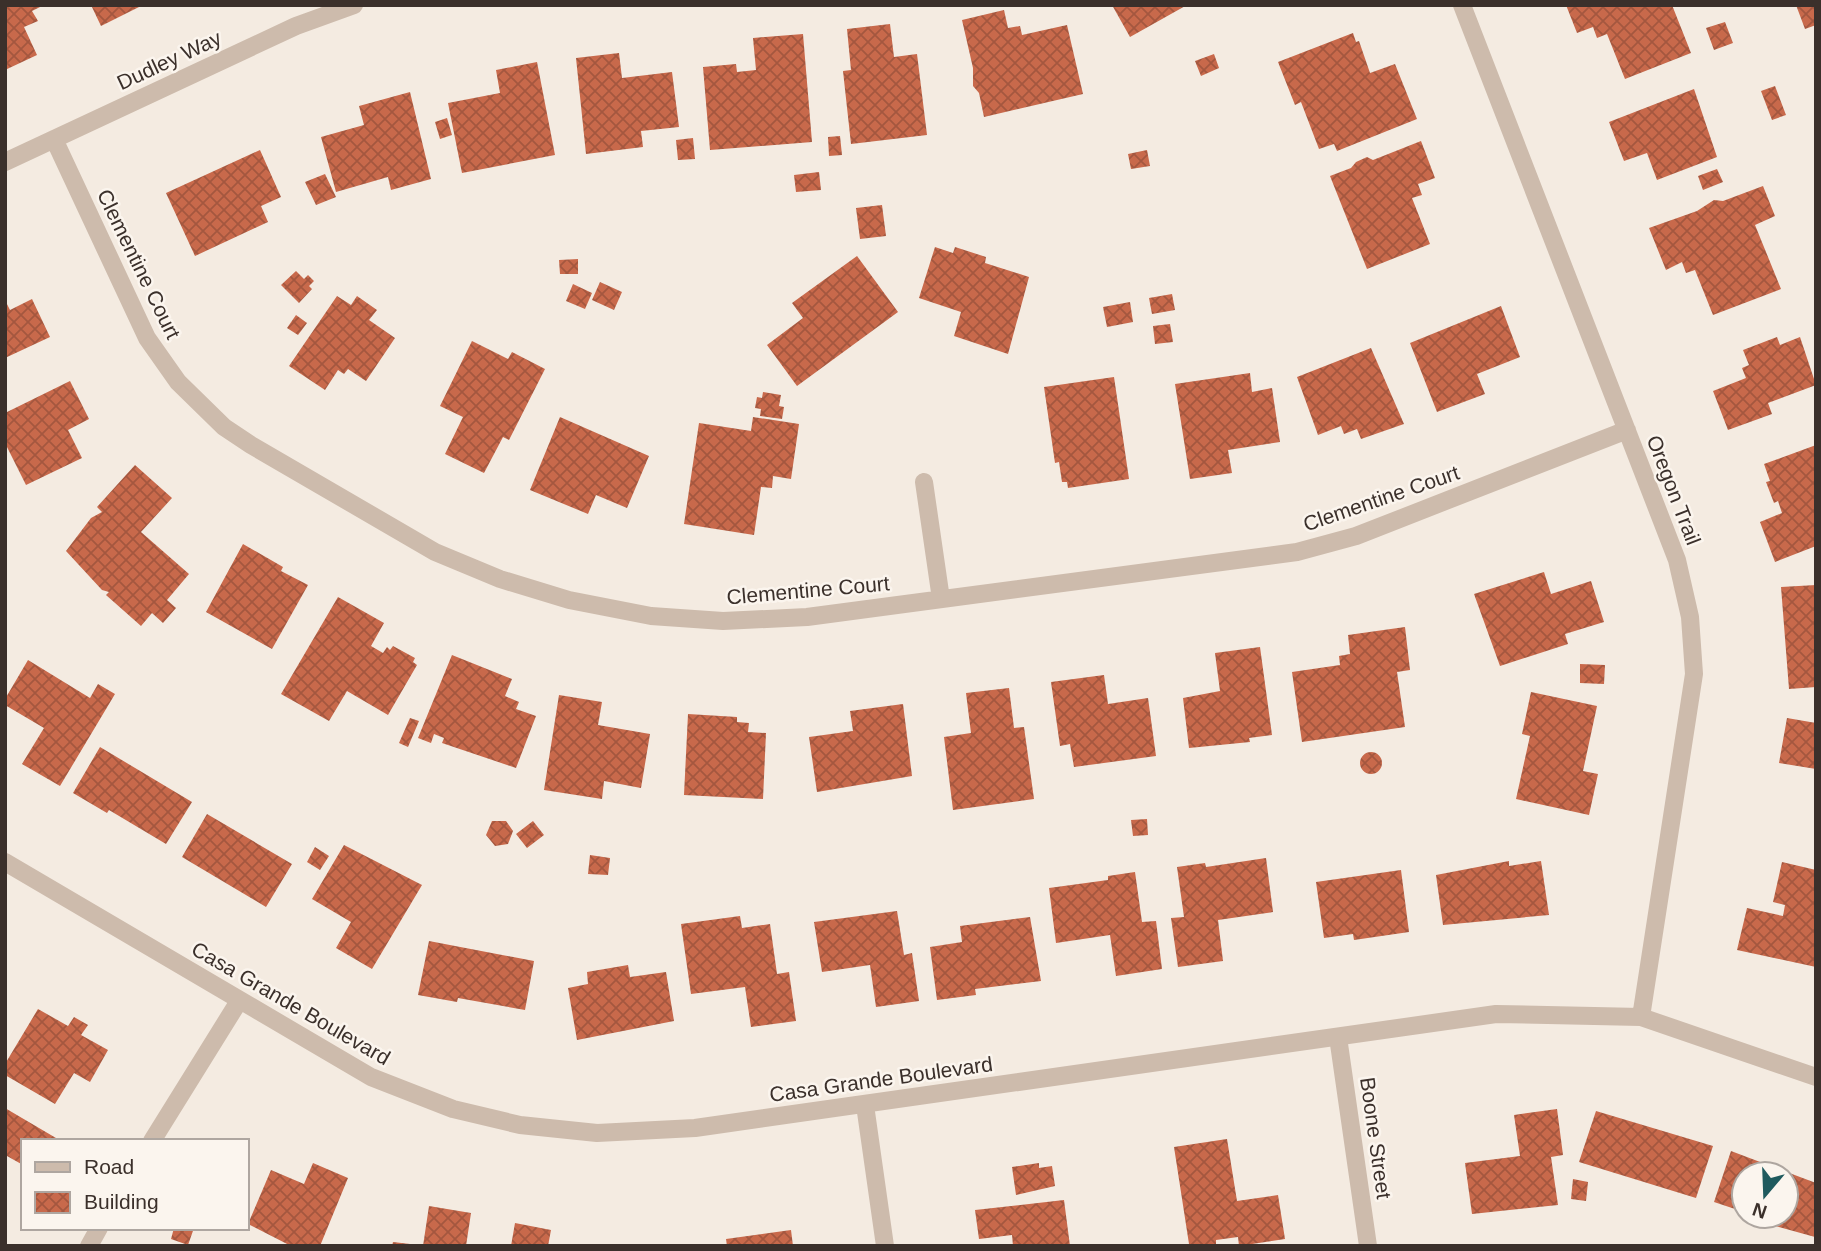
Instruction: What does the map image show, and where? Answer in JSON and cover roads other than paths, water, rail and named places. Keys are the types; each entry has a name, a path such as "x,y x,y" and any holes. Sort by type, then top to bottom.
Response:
{"street":[{"name":"Dudley Way","path":"5,162 296,26 354,5"},
{"name":"Oregon Trail","path":"1462,5 1677,560 1690,617 1694,674 1641,1017"},
{"name":"Clementine Court","path":"54,139 147,338 178,382 224,427 435,552 500,579 569,600 651,616 723,621 807,617 1297,552 1356,536 1627,430"},
{"path":"924,482 941,599"},
{"name":"Casa Grande Boulevard","path":"5,862 371,1077 453,1109 520,1125 597,1133 657,1132 865,1105 1496,1014 1641,1017 1816,1077"},
{"path":"153,1139 239,1001"},
{"name":"Boone Street","path":"1339,1037 1368,1246"},
{"path":"865,1105 886,1246"},
{"path":"89,1246 98,1230"}]}
